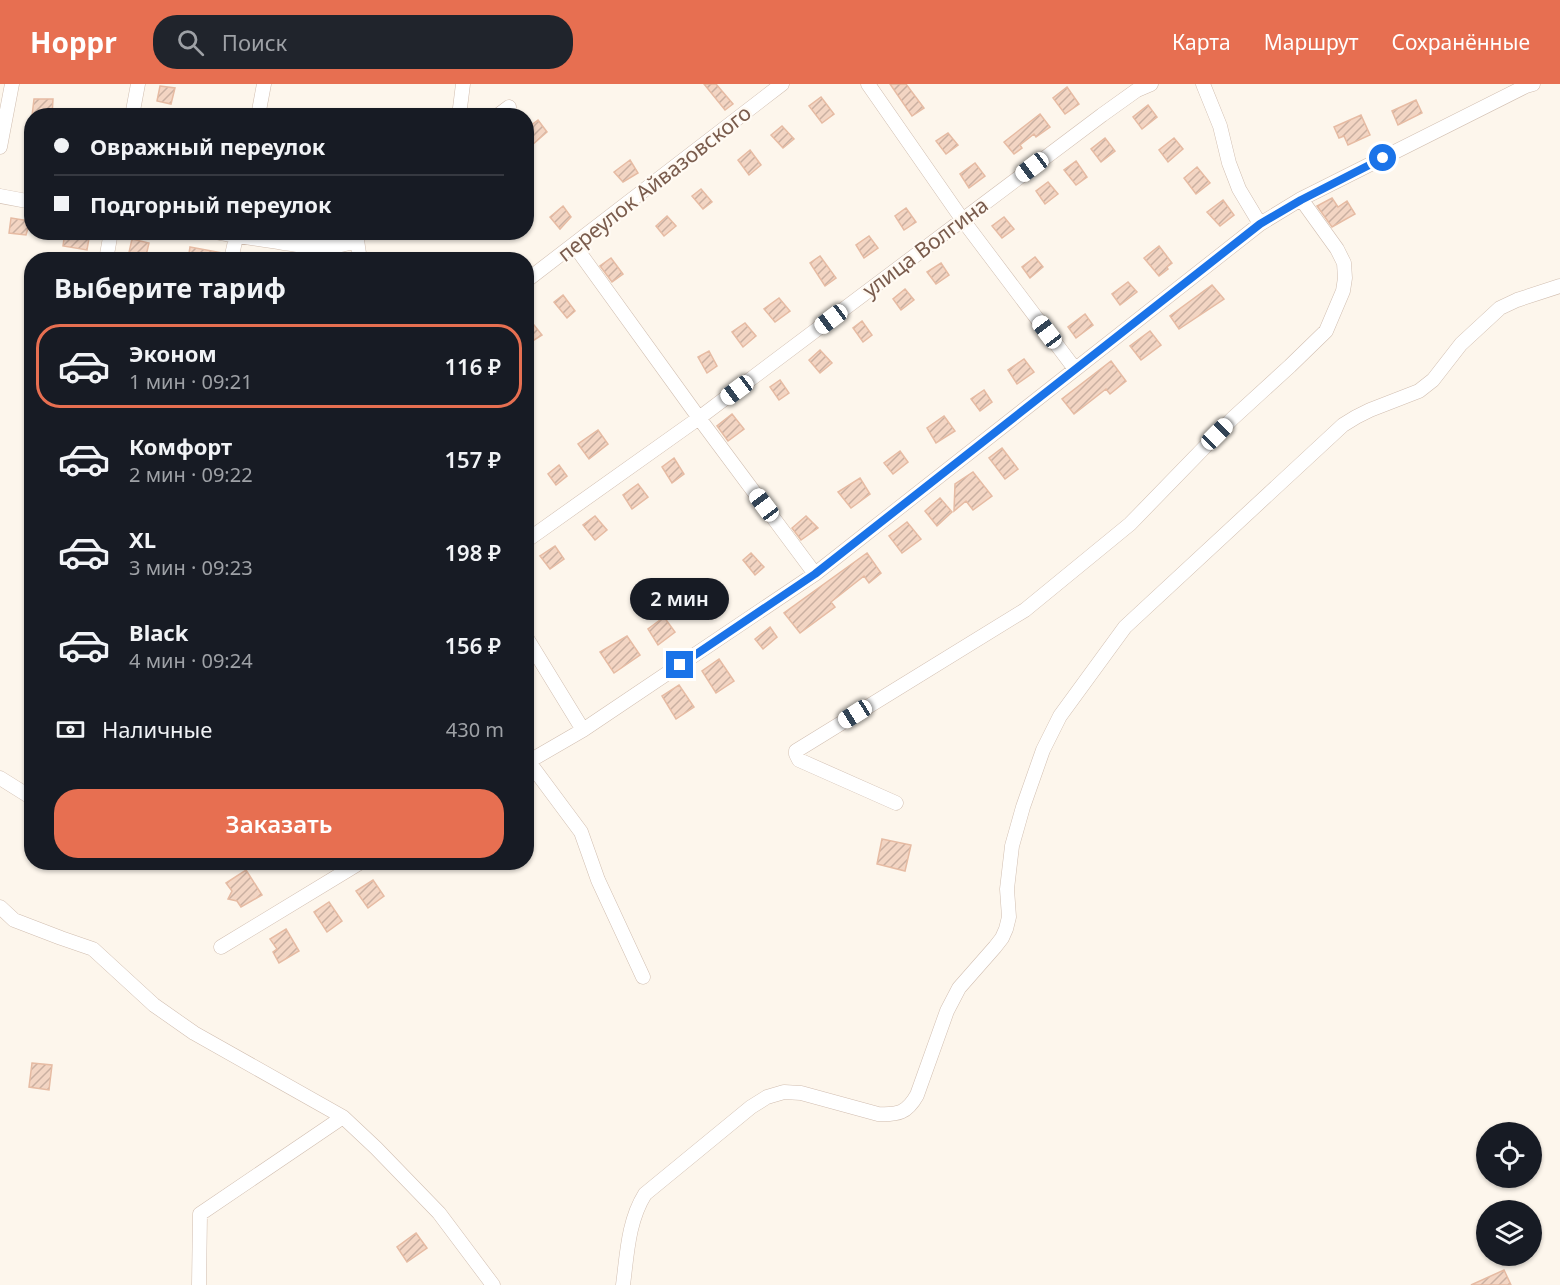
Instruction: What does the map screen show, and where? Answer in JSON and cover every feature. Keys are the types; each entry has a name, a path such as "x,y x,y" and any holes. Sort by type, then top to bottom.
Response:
{"street":[{"path":"0,147 12,84"},
{"path":"134,108 138,84"},
{"path":"260,108 264,84"},
{"path":"460,108 463,84"},
{"name":"переулок Айвазовского","path":"534,274 782,84"},
{"path":"868,84 962,219 1075,369"},
{"name":"улица Волгина","path":"534,535 699,418 1102,115 1137,90 1151,84"},
{"path":"1203,84 1220,126 1229,164 1239,189 1260,224"},
{"path":"534,759 583,730 815,574 1260,224 1301,200 1528,85"},
{"path":"0,196 24,200"},
{"path":"896,803 799,760 796,751 1024,610 1130,524 1224,426 1326,331 1343,291 1344,263 1337,249 1301,200"},
{"path":"272,240 313,247 332,247 352,240"},
{"path":"574,245 815,574"},
{"path":"623,1285 630,1233 637,1206 645,1194 751,1107 767,1097 784,1092 801,1094 878,1114 890,1115 907,1110 917,1095 947,1011 960,988 995,947 1006,929 1007,889 1012,846 1043,750 1060,716 1125,627 1343,425 1370,410 1419,391 1433,380 1461,344 1500,308 1560,286"},
{"path":"534,650 583,730"},
{"path":"534,770 581,832 598,880 643,977"},
{"path":"0,778 24,793"},
{"path":"221,946 348,870"},
{"path":"1,910 14,920 93,949 154,1005 194,1033 343,1117 439,1213 493,1285"},
{"path":"199,1285 200,1214 343,1117"}],"building":[{"path":"704,84 716,84 733,104 725,110"},
{"path":"890,84 906,84 924,108 912,116"},
{"path":"160,86 175,88 171,104 157,101"},
{"path":"1067,87 1079,104 1065,114 1053,98"},
{"path":"821,97 834,114 822,123 809,106"},
{"path":"34,99 53,99 52,108 33,108"},
{"path":"1416,100 1422,113 1398,125 1392,111"},
{"path":"1148,105 1157,117 1142,129 1133,117"},
{"path":"1040,114 1050,127 1036,137 1034,134 1020,145 1022,148 1014,154 1004,142"},
{"path":"1361,115 1370,135 1348,145 1344,136 1339,138 1334,127"},
{"path":"538,120 547,132 534,143 534,123"},
{"path":"782,126 794,139 783,148 771,135"},
{"path":"948,133 958,145 946,154 936,141"},
{"path":"1105,138 1115,151 1101,162 1091,149"},
{"path":"1174,138 1183,149 1168,162 1159,150"},
{"path":"750,150 761,165 749,175 738,160"},
{"path":"630,160 638,173 623,182 614,172"},
{"path":"1076,161 1087,177 1076,185 1064,170"},
{"path":"975,163 985,176 969,188 960,174"},
{"path":"1197,167 1210,183 1196,194 1184,178"},
{"path":"1048,182 1058,194 1045,204 1036,191"},
{"path":"701,189 712,202 703,209 692,196"},
{"path":"1332,198 1338,207 1347,201 1355,214 1332,227 1317,206"},
{"path":"1223,200 1234,215 1220,226 1207,212"},
{"path":"563,206 571,217 560,229 550,217"},
{"path":"906,208 916,222 904,230 895,216"},
{"path":"667,216 676,226 664,236 656,226"},
{"path":"1004,217 1014,229 1002,238 992,226"},
{"path":"11,218 24,220 24,235 9,233"},
{"path":"869,236 878,248 864,258 856,245"},
{"path":"64,240 89,240 87,250 63,246"},
{"path":"132,240 149,243 147,252 129,252"},
{"path":"1159,246 1172,263 1159,276 1144,258"},
{"path":"190,247 218,252 189,252"},
{"path":"820,256 836,278 825,286 810,263"},
{"path":"1035,257 1043,267 1030,278 1022,267"},
{"path":"611,258 623,274 612,282 600,266"},
{"path":"941,263 949,275 936,284 927,272"},
{"path":"1128,282 1137,292 1120,305 1112,294"},
{"path":"1212,285 1224,299 1179,329 1170,316"},
{"path":"905,289 914,300 901,310 893,299"},
{"path":"563,295 575,311 567,318 554,302"},
{"path":"779,298 790,311 775,322 764,309"},
{"path":"1085,314 1093,325 1076,338 1068,327"},
{"path":"862,321 872,335 863,342 853,328"},
{"path":"745,323 756,336 743,347 732,332"},
{"path":"534,325 542,335 534,340"},
{"path":"1150,331 1161,345 1141,360 1130,346"},
{"path":"820,350 832,363 820,373 809,360"},
{"path":"709,351 717,366 707,373 698,357"},
{"path":"1024,359 1034,372 1017,384 1008,370"},
{"path":"1111,361 1126,381 1110,394 1106,389 1074,414 1062,399"},
{"path":"780,380 789,393 779,400 770,387"},
{"path":"984,390 992,402 980,411 971,399"},
{"path":"732,414 744,429 728,441 717,426"},
{"path":"944,416 955,431 936,443 927,428"},
{"path":"598,430 608,444 589,459 578,444"},
{"path":"1002,448 1018,469 1005,479 989,458"},
{"path":"900,451 908,462 893,474 884,463"},
{"path":"674,458 684,474 672,483 662,467"},
{"path":"559,465 567,476 556,485 548,474"},
{"path":"973,472 992,496 973,510 966,501 954,511 955,484"},
{"path":"860,478 870,494 851,508 838,492"},
{"path":"638,484 648,497 632,509 623,495"},
{"path":"940,498 952,512 937,526 925,511"},
{"path":"595,516 607,530 595,540 583,525"},
{"path":"806,516 818,528 801,540 792,528"},
{"path":"907,522 921,539 902,553 889,536"},
{"path":"555,546 564,559 550,569 540,556"},
{"path":"751,553 764,567 755,575 743,560"},
{"path":"867,553 881,573 869,583 864,576 831,602 835,607 800,633 784,613"},
{"path":"704,597 711,608 695,619 687,609"},
{"path":"664,617 675,632 658,645 648,629"},
{"path":"770,627 777,637 763,649 755,639"},
{"path":"627,636 640,655 614,673 600,652"},
{"path":"719,659 734,681 716,693 702,671"},
{"path":"679,685 694,707 676,719 662,696"},
{"path":"882,839 911,845 905,871 877,864"},
{"path":"246,870 262,895 241,907 237,901 228,899 232,891 226,883"},
{"path":"373,880 384,896 368,908 356,891"},
{"path":"329,902 342,921 327,932 314,912"},
{"path":"286,929 299,951 279,963 273,952 277,949 270,939"},
{"path":"32,1063 52,1065 49,1090 29,1087"},
{"path":"416,1233 427,1248 407,1262 397,1247"},
{"path":"1504,1270 1511,1285 1471,1285"}],"route":[{"path":"680,665 815,574 1260,224 1383,158"}]}
